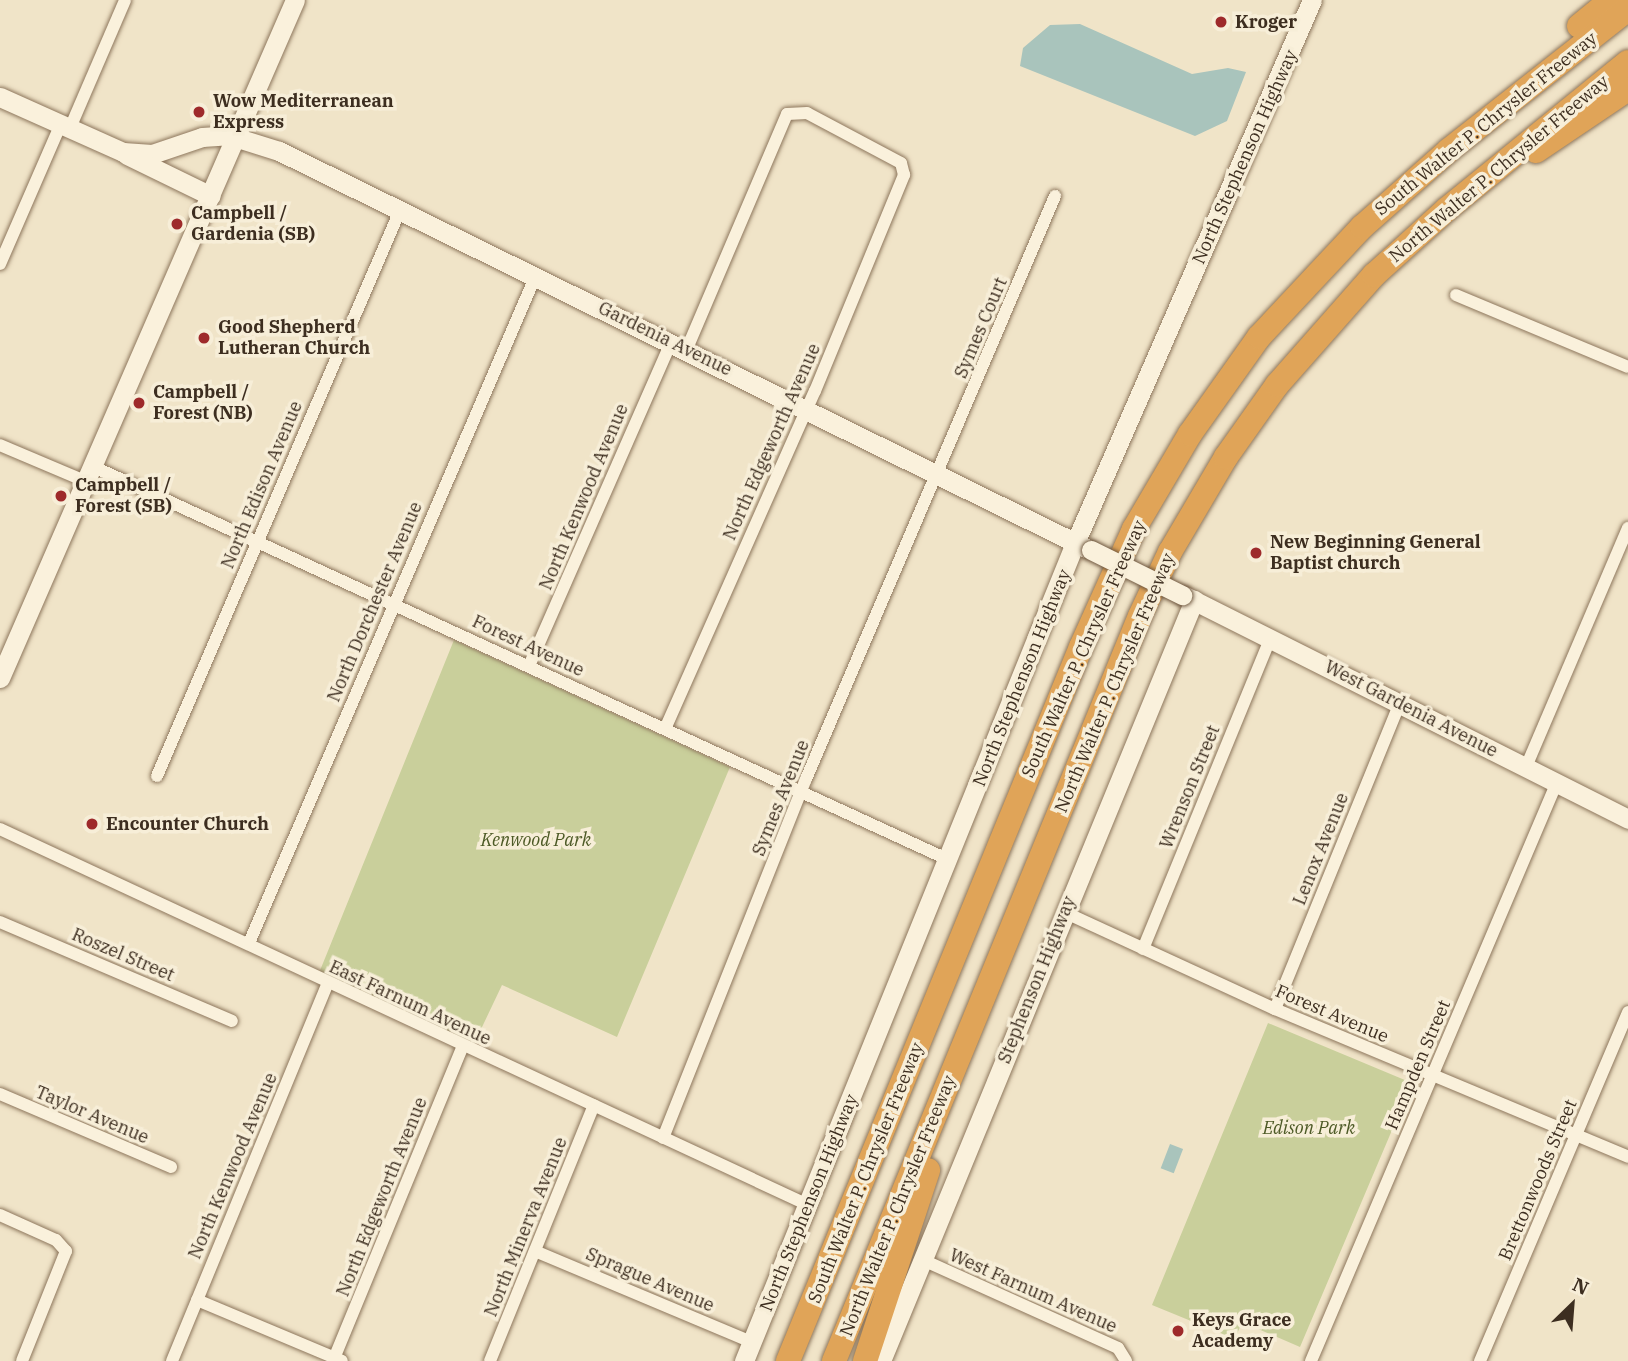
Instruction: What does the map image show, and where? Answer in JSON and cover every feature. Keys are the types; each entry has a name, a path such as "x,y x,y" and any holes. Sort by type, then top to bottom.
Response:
{"highway":[{"path":"1449,150 1611,0"},
{"name":"South Walter P. Chrysler Freeway","path":"788,1361 874,1157 1081,647 1148,505 1190,434 1259,337 1362,227 1449,150 1628,9"},
{"name":"North Walter P. Chrysler Freeway","path":"834,1361 1127,646 1197,506 1263,404 1338,313 1397,253 1477,183 1628,62"},
{"path":"1477,183 1570,132 1628,89"},
{"path":"865,1361 934,1152 953,1071"},
{"path":"771,1361 834,1212 874,1157"}],"street":[{"path":"0,264 125,0"},
{"path":"0,678 295,0"},
{"name":"North Stephenson Highway","path":"744,1361 949,859 1312,0"},
{"name":"Gardenia Avenue","path":"0,97 123,152 134,162 211,196"},
{"name":"North Kenwood Avenue","path":"529,666 787,114 807,113 893,155 904,167"},
{"name":"Gardenia Avenue","path":"123,152 152,154 199,137 237,136 301,160 1188,597"},
{"name":"North Edgeworth Avenue","path":"666,729 806,408 904,167"},
{"name":"Symes Court","path":"938,474 1055,196"},
{"name":"North Edison Avenue","path":"157,776 401,208"},
{"name":"North Dorchester Avenue","path":"249,943 536,275"},
{"path":"1456,295 1628,367"},
{"name":"Forest Avenue","path":"0,445 88,473 256,541 949,859"},
{"name":"Symes Avenue","path":"663,1138 802,792 938,474"},
{"path":"1526,767 1628,528"},
{"name":"West Gardenia Avenue","path":"1188,597 1628,819"},
{"name":"Stephenson Highway","path":"881,1361 1064,912 1188,597"},
{"name":"Wrenson Street","path":"1143,949 1270,639"},
{"name":"Lenox Avenue","path":"1275,1009 1400,703"},
{"name":"Hampden Street","path":"1311,1361 1557,782"},
{"name":"East Farnum Avenue","path":"0,829 249,943 327,985 808,1205"},
{"name":"Forest Avenue","path":"1064,912 1275,1009 1628,1157"},
{"name":"Roszel Street","path":"0,922 232,1021"},
{"name":"North Kenwood Avenue","path":"172,1361 327,985"},
{"name":"Brettonwoods Street","path":"1480,1361 1628,1012"},
{"name":"North Edgeworth Avenue","path":"337,1360 463,1046"},
{"name":"Taylor Avenue","path":"0,1094 171,1167"},
{"name":"North Minerva Avenue","path":"489,1361 594,1105"},
{"path":"0,1216 56,1240 65,1249 65,1259 22,1361"},
{"name":"Sprague Avenue","path":"535,1251 751,1342"},
{"name":"West Farnum Avenue","path":"923,1260 1118,1348 1126,1359"},
{"path":"197,1300 337,1360"}],"green space":[{"name":"Kenwood Park","path":"454,640 730,767 617,1037 502,985 474,1044 319,973"},
{"name":"Edison Park","path":"1268,1023 1412,1083 1300,1347 1242,1322 1235,1339 1152,1305"}],"water":[{"path":"1080,24 1192,74 1228,68 1246,72 1227,121 1195,136 1020,66 1023,48 1050,25"},
{"path":"1170,1144 1183,1149 1174,1173 1161,1168"}],"place":[{"name":"Kroger","path":"1221,22"},
{"name":"Wow Mediterranean Express","path":"199,112"},
{"name":"Campbell / Gardenia (SB)","path":"177,224"},
{"name":"Good Shepherd Lutheran Church","path":"204,338"},
{"name":"Campbell / Forest (NB)","path":"139,403"},
{"name":"Campbell / Forest (SB)","path":"61,496"},
{"name":"New Beginning General Baptist church","path":"1256,553"},
{"name":"Encounter Church","path":"92,824"},
{"name":"Keys Grace Academy","path":"1178,1331"}]}
